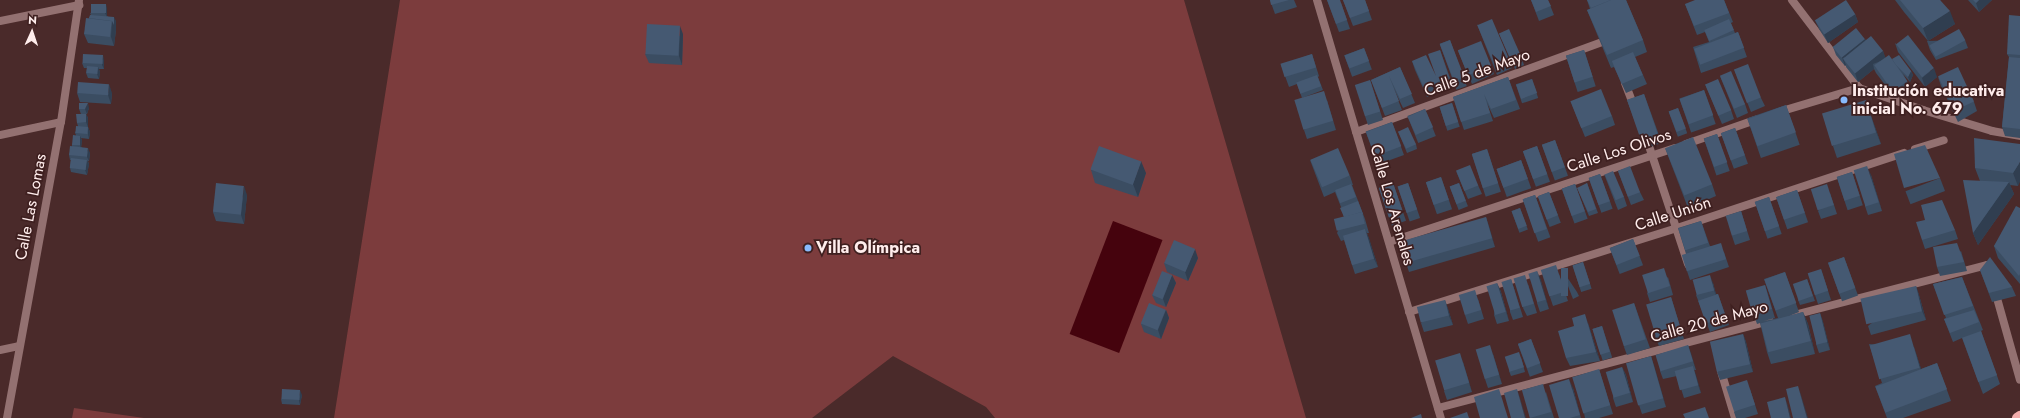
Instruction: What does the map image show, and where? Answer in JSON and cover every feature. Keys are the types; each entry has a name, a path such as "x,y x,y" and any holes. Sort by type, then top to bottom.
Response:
{"street":[{"name":"Calle Los Arenales","path":"1317,0 1440,418"},
{"path":"1792,0 1859,88 1923,110 1992,131 2020,136"},
{"path":"0,21 79,3"},
{"name":"Calle Las Lomas","path":"7,418 61,122 79,3"},
{"name":"Calle 5 de Mayo","path":"1356,132 1608,40"},
{"path":"1622,76 1653,155 1691,271"},
{"name":"Calle Los Olivos","path":"1389,242 1768,116 1859,88"},
{"path":"0,135 61,122"},
{"name":"Calle Unión","path":"1409,312 1677,228 1944,140"},
{"name":"Calle 20 de Mayo","path":"1438,408 1987,265 2020,380"},
{"path":"0,350 19,346"},
{"path":"1718,358 1735,418"}],"shaded area":[{"name":"Villa Olímpica","path":"400,0 1184,0 1306,418 995,418 986,407 893,356 812,418 334,418"},
{"path":"1113,221 1162,240 1119,353 1070,334"},
{"path":"74,408 144,418 72,418"}],"building":[{"path":"1270,0 1289,0 1271,5"},
{"path":"1327,0 1340,0 1347,20 1336,24"},
{"path":"1343,0 1365,0 1369,11 1350,18"},
{"path":"1531,0 1548,0 1551,6 1536,12"},
{"path":"1587,0 1611,0 1591,8"},
{"path":"1611,0 1626,0 1643,40 1607,55 1587,10"},
{"path":"1695,0 1724,0 1729,13 1694,26 1685,4"},
{"path":"1846,0 1855,14 1824,34 1815,20"},
{"path":"1900,0 1940,0 1950,11 1923,28"},
{"path":"91,4 106,4 106,13 91,13"},
{"path":"90,15 114,17 114,25 112,21 89,18"},
{"path":"2009,15 2020,16 2020,55 2007,54"},
{"path":"86,18 112,21 110,37 84,34"},
{"path":"1492,19 1509,60 1494,66 1477,25"},
{"path":"1729,19 1734,30 1709,41 1704,30"},
{"path":"647,24 680,26 678,56 645,54"},
{"path":"1856,28 1865,39 1841,58 1833,47"},
{"path":"1509,29 1521,56 1511,61 1499,33"},
{"path":"1959,29 1965,40 1936,57 1929,45"},
{"path":"1738,32 1744,48 1700,65 1694,49"},
{"path":"1908,35 1934,68 1922,77 1896,44"},
{"path":"1871,36 1883,51 1855,73 1843,59"},
{"path":"1450,40 1464,77 1454,81 1440,44"},
{"path":"1481,41 1491,66 1468,75 1458,50"},
{"path":"1364,48 1369,61 1349,69 1344,56"},
{"path":"1440,50 1449,77 1424,88 1412,61 1426,55 1436,76 1428,54"},
{"path":"1584,50 1593,77 1575,83 1566,56"},
{"path":"1633,52 1643,75 1622,84 1612,61"},
{"path":"83,54 103,55 103,64 83,63"},
{"path":"1312,54 1316,67 1285,77 1280,64"},
{"path":"1889,55 1907,81 1893,92 1874,65"},
{"path":"1899,55 1911,71 1908,77 1892,59"},
{"path":"2009,57 2020,58 2020,129 2002,127"},
{"path":"1748,64 1761,98 1747,103 1734,69"},
{"path":"87,66 98,67 97,74 86,73"},
{"path":"1400,67 1412,94 1400,99 1389,76 1399,101 1382,108 1371,80"},
{"path":"1958,67 1974,101 1954,111 1938,76"},
{"path":"1731,71 1745,104 1734,109 1720,76"},
{"path":"1317,75 1321,86 1300,94 1296,83"},
{"path":"1508,77 1516,100 1491,109 1484,94 1490,113 1461,122 1453,97"},
{"path":"1532,79 1537,93 1521,99 1516,85"},
{"path":"1718,79 1731,110 1718,116 1705,84"},
{"path":"1370,80 1380,111 1365,116 1355,85"},
{"path":"78,82 109,84 108,95 77,93"},
{"path":"1601,89 1612,116 1581,128 1570,101"},
{"path":"1704,90 1713,115 1689,124 1680,99"},
{"path":"1324,91 1333,121 1303,130 1294,100"},
{"path":"1644,94 1658,134 1641,140 1627,100"},
{"path":"1866,100 1876,133 1832,146 1822,113"},
{"path":"79,103 88,103 85,109 79,109"},
{"path":"1452,103 1458,122 1446,126 1440,107"},
{"path":"1786,105 1796,132 1757,146 1747,119"},
{"path":"1678,108 1686,129 1677,132 1669,112"},
{"path":"1425,109 1433,127 1416,135 1408,117"},
{"path":"76,114 86,114 86,122 77,123"},
{"path":"1392,122 1401,146 1375,156 1366,132"},
{"path":"76,126 88,127 87,134 75,133"},
{"path":"1408,127 1416,144 1406,149 1398,132"},
{"path":"1735,128 1745,155 1731,160 1721,133"},
{"path":"1717,134 1727,162 1714,167 1704,139"},
{"path":"73,135 80,136 80,145 72,145"},
{"path":"1693,137 1712,184 1684,196 1665,148"},
{"path":"1974,138 2020,144 2020,162 2013,173 1975,168"},
{"path":"1555,140 1565,167 1552,172 1542,145"},
{"path":"1925,145 1940,178 1904,188 1894,154"},
{"path":"70,146 88,148 87,157 69,155"},
{"path":"1099,146 1141,161 1133,185 1090,169"},
{"path":"1537,146 1547,174 1533,179 1523,151"},
{"path":"1338,148 1350,176 1322,187 1310,160"},
{"path":"1487,149 1498,183 1483,188 1472,154"},
{"path":"71,158 87,160 86,170 70,168"},
{"path":"1521,160 1528,179 1503,188 1497,169"},
{"path":"1470,165 1478,185 1464,191 1456,171"},
{"path":"1630,166 1640,192 1628,197 1618,171"},
{"path":"1867,166 1879,202 1865,206 1854,170"},
{"path":"1613,171 1624,197 1616,200 1605,175"},
{"path":"1852,172 1860,196 1845,201 1837,177"},
{"path":"1600,174 1610,201 1599,205 1589,178"},
{"path":"1441,177 1449,200 1434,205 1426,182"},
{"path":"1963,180 2009,182 1973,233"},
{"path":"216,183 244,186 241,215 213,212"},
{"path":"1393,183 1403,212 1389,217 1379,188"},
{"path":"1408,183 1417,209 1407,213 1398,187"},
{"path":"1459,183 1466,201 1456,204 1450,187"},
{"path":"1587,183 1596,209 1588,212 1577,188"},
{"path":"1351,184 1356,197 1340,203 1335,190"},
{"path":"1575,184 1585,211 1572,216 1562,189"},
{"path":"1827,184 1834,205 1818,210 1811,189"},
{"path":"1797,190 1805,213 1784,220 1776,197"},
{"path":"1549,192 1558,215 1547,220 1538,196"},
{"path":"1535,195 1547,229 1534,233 1523,199"},
{"path":"1769,197 1779,226 1765,231 1755,202"},
{"path":"1942,200 1955,230 1922,240 1916,222 1925,220 1921,205"},
{"path":"1358,201 1363,214 1362,212 1344,217 1340,208"},
{"path":"2016,206 2020,208 2019,276 1994,246"},
{"path":"1520,208 1527,226 1518,229 1512,211"},
{"path":"1741,211 1747,231 1732,236 1726,216"},
{"path":"1362,212 1365,224 1337,231 1334,219"},
{"path":"1486,217 1492,238 1406,263 1399,242"},
{"path":"1701,221 1708,243 1685,250 1678,228"},
{"path":"1365,229 1374,259 1352,265 1343,236"},
{"path":"1633,239 1640,256 1617,265 1610,248"},
{"path":"1174,240 1195,249 1185,272 1164,263"},
{"path":"1721,243 1726,259 1687,271 1682,255"},
{"path":"1957,243 1964,262 1937,267 1933,247"},
{"path":"1844,257 1855,288 1839,294 1828,263"},
{"path":"1990,257 2012,287 1989,293 1980,270"},
{"path":"1583,262 1590,284 1580,287 1573,265"},
{"path":"1556,265 1565,292 1549,297 1541,270"},
{"path":"1561,268 1568,268 1568,296 1561,296"},
{"path":"1664,268 1670,286 1648,293 1642,275"},
{"path":"1821,269 1828,291 1815,295 1808,273"},
{"path":"1162,271 1172,275 1162,299 1152,295"},
{"path":"1537,271 1546,300 1537,302 1528,274"},
{"path":"1785,272 1796,303 1776,311 1764,280"},
{"path":"1525,275 1534,304 1522,307 1514,279"},
{"path":"1710,275 1714,290 1697,295 1693,280"},
{"path":"1962,277 1973,306 1944,315 1933,284"},
{"path":"1511,279 1520,308 1510,311 1501,282"},
{"path":"1807,279 1813,296 1799,301 1793,284"},
{"path":"1497,283 1506,312 1495,315 1486,286"},
{"path":"1765,285 1772,309 1753,315 1746,291"},
{"path":"1916,286 1922,311 1866,324 1860,299"},
{"path":"1475,290 1481,310 1465,315 1459,295"},
{"path":"1718,294 1726,317 1706,324 1698,301"},
{"path":"1671,297 1681,330 1656,337 1646,305"},
{"path":"1445,300 1449,316 1421,323 1417,307"},
{"path":"1149,303 1166,310 1157,330 1141,323"},
{"path":"1634,303 1646,339 1624,346 1612,310"},
{"path":"1974,310 1979,322 1950,333 1944,319"},
{"path":"1803,312 1811,341 1768,352 1760,323"},
{"path":"1820,313 1827,342 1817,345 1809,316"},
{"path":"1585,314 1596,352 1566,358 1558,331 1574,326 1572,318"},
{"path":"1602,326 1610,352 1600,355 1592,329"},
{"path":"1981,331 1997,375 1978,382 1962,338"},
{"path":"1743,334 1750,364 1717,372 1710,342"},
{"path":"1910,334 1920,368 1879,379 1870,346"},
{"path":"1531,339 1540,363 1527,368 1518,344"},
{"path":"1490,345 1499,375 1485,379 1476,349"},
{"path":"1688,345 1693,361 1660,371 1655,355"},
{"path":"1519,352 1524,367 1510,372 1505,357"},
{"path":"1460,353 1469,383 1444,390 1435,361"},
{"path":"1651,356 1663,398 1638,405 1626,363"},
{"path":"1937,363 1947,389 1885,413 1875,387"},
{"path":"1693,366 1698,385 1680,390 1675,371"},
{"path":"1622,367 1630,393 1614,398 1606,372"},
{"path":"1599,369 1610,405 1583,414 1572,377"},
{"path":"1569,379 1580,415 1570,418 1559,418 1549,385"},
{"path":"1747,380 1755,405 1734,412 1726,387"},
{"path":"1543,384 1551,412 1530,418 1522,390"},
{"path":"1798,386 1807,418 1793,418 1786,389"},
{"path":"282,389 300,390 299,400 281,399"},
{"path":"1499,389 1508,418 1480,418 1474,397"},
{"path":"1517,389 1525,418 1511,418 1504,393"},
{"path":"1785,397 1790,418 1771,418 1767,402"},
{"path":"1705,407 1709,418 1685,418 1683,414"},
{"path":"1467,412 1469,418 1450,418"},
{"path":"1421,414 1422,418 1411,418"}],"place":[{"name":"Institución educativa inicial No. 679","path":"1844,100"},
{"name":"Villa Olímpica","path":"808,248"}]}
